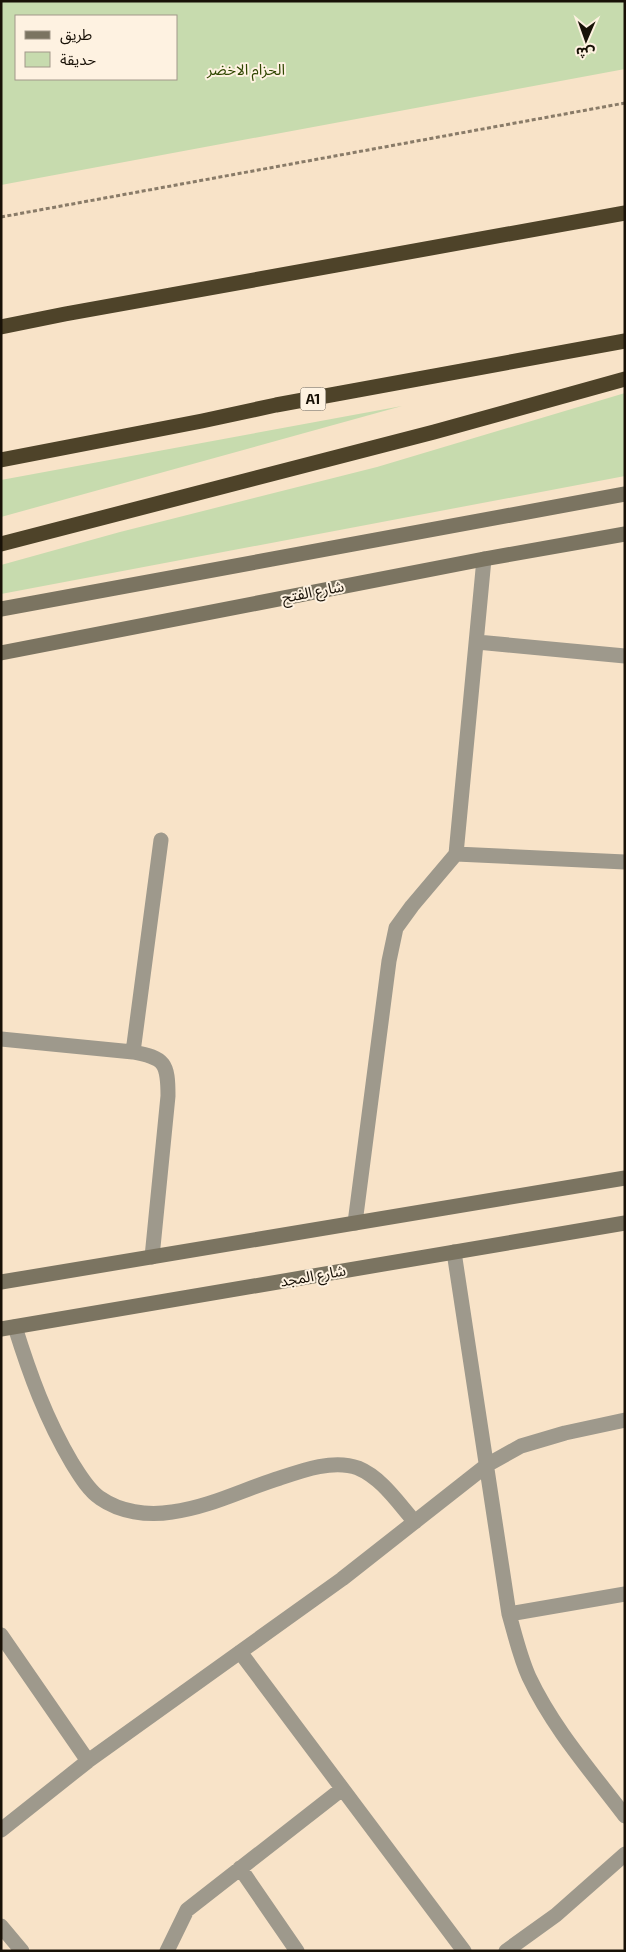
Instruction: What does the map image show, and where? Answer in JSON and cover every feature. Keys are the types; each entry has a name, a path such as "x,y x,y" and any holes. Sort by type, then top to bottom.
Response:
{"highway":[{"path":"1,327 74,312 625,213"},
{"name":"A1","path":"1,460 276,405 625,341"},
{"path":"1,544 434,432 625,379"}],"street":[{"path":"1,609 625,494"},
{"name":"شارع الفتح","path":"1,653 625,534"},
{"path":"355,1223 389,961 396,928 456,854 484,560"},
{"path":"477,642 625,656"},
{"path":"133,1052 161,840"},
{"path":"456,854 625,862"},
{"path":"1,1039 133,1052 153,1056 164,1064 168,1076 168,1096 152,1257"},
{"path":"1,1282 625,1178"},
{"name":"شارع المجد","path":"8,1328 625,1222"},
{"path":"454,1252 509,1614 528,1676 548,1713 625,1816"},
{"path":"8,1328 56,1437 79,1475 98,1497 119,1509 141,1513 171,1512 212,1503 265,1482 305,1470 334,1465 355,1467 373,1476 415,1522"},
{"path":"1,1830 88,1761 342,1579 487,1465 521,1446 564,1433 625,1420"},
{"path":"509,1614 625,1594"},
{"path":"1,1635 88,1761"},
{"path":"240,1652 464,1951"},
{"path":"166,1951 187,1910 342,1789"},
{"path":"506,1951 556,1915 625,1854"},
{"path":"240,1868 297,1951"},
{"path":"1,1926 22,1951"}],"path":[{"path":"1,217 625,103"}],"green space":[{"name":"الحزام الاخضر","path":"1,1 625,1 625,69 1,185"},
{"path":"625,393 625,476 1,594 1,565 120,532 377,467"},
{"path":"402,406 1,517 1,480"}]}
